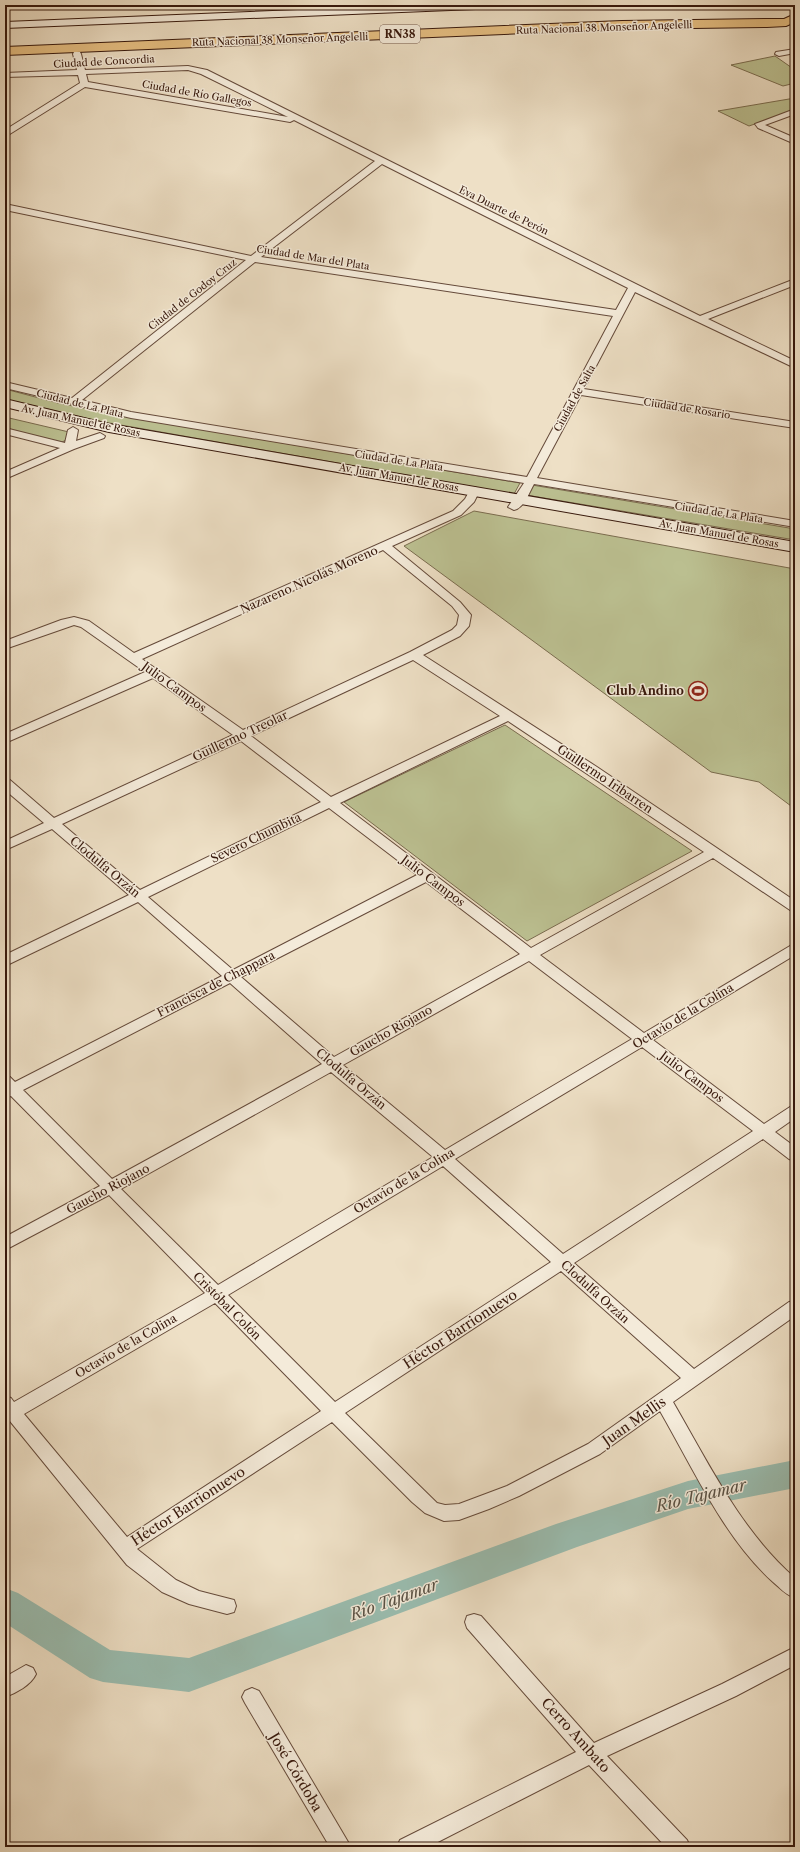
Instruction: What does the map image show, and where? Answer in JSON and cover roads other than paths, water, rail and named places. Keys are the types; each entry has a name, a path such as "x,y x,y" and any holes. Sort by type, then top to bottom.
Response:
{"highway":[{"name":"Ruta Nacional 38 Monseñor Angelelli","path":"5,50 622,25 767,23 786,22 795,18"},
{"name":"Ruta Nacional 38 Monseñor Angelelli","path":"5,57 568,33 734,29 795,30"}],"main road":[{"path":"5,24 500,5"},
{"name":"Av. Juan Manuel de Rosas","path":"5,403 109,428 795,554"},
{"name":"Av. Juan Manuel de Rosas","path":"5,413 100,436 473,495"},
{"name":"Av. Juan Manuel de Rosas","path":"517,503 795,547"}],"street":[{"path":"779,54 795,51"},
{"path":"5,134 84,84 77,54"},
{"name":"Ciudad de Concordia","path":"5,75 188,68 204,72"},
{"name":"Eva Duarte de Perón","path":"204,72 633,287 795,365"},
{"name":"Ciudad de Río Gallegos","path":"84,84 306,123"},
{"path":"795,112 758,124 795,141"},
{"name":"Ciudad de Godoy Cruz","path":"75,401 253,259 381,161"},
{"name":"Ciudad de Mar del Plata","path":"5,207 253,259 620,314"},
{"path":"700,319 795,282"},
{"name":"Ciudad de Salta","path":"517,503 620,314 633,287"},
{"name":"Ciudad de La Plata","path":"5,385 131,415 795,524"},
{"name":"Ciudad de Rosario","path":"578,391 795,425"},
{"path":"70,446 73,430"},
{"path":"5,431 70,446"},
{"path":"5,476 70,446 100,436"},
{"name":"Nazareno Nicolás Moreno","path":"134,658 456,513 473,495"},
{"name":"Guillermo Treolar","path":"5,846 456,633 463,626 465,615 456,604 385,546"},
{"name":"Julio Campos","path":"8,640 74,621 85,624 241,735 795,1155"},
{"name":"Guillermo Iribarren","path":"414,654 592,770 795,907"},
{"path":"5,739 154,673"},
{"name":"Severo Chumbita","path":"5,961 328,802 509,716"},
{"name":"Clodulfa Orzán","path":"5,784 138,895 332,1064 443,1157 693,1379"},
{"name":"Gaucho Riojano","path":"5,1244 110,1188 713,852"},
{"name":"Francisca de Chappara","path":"8,1087 231,976 426,876"},
{"name":"Octavio de la Colina","path":"9,1407 216,1294 443,1157 795,949"},
{"name":"Cristóbal Colón","path":"8,1087 418,1497 431,1508 444,1513 459,1512"},
{"name":"Héctor Barrionuevo","path":"124,1548 332,1411 795,1111"},
{"name":"Juan Mellis","path":"459,1512 483,1504 513,1491 594,1449 795,1307"},
{"path":"663,1400 729,1513 756,1552 778,1577 795,1590"},
{"path":"9,1407 124,1548 140,1564 169,1586 196,1598 227,1606"},
{"name":"Cerro Ambato","path":"474,1622 591,1754 680,1847"},
{"path":"407,1847 591,1754 730,1690 795,1655"},
{"path":"5,1688 26,1674"},
{"name":"José Córdoba","path":"252,1698 340,1847"}],"waterway":[{"name":"Río Tajamar","path":"5,1604 103,1666 189,1675 568,1535 688,1495 795,1474"}],"place":[{"name":"Club Andino","path":"698,691"}]}
